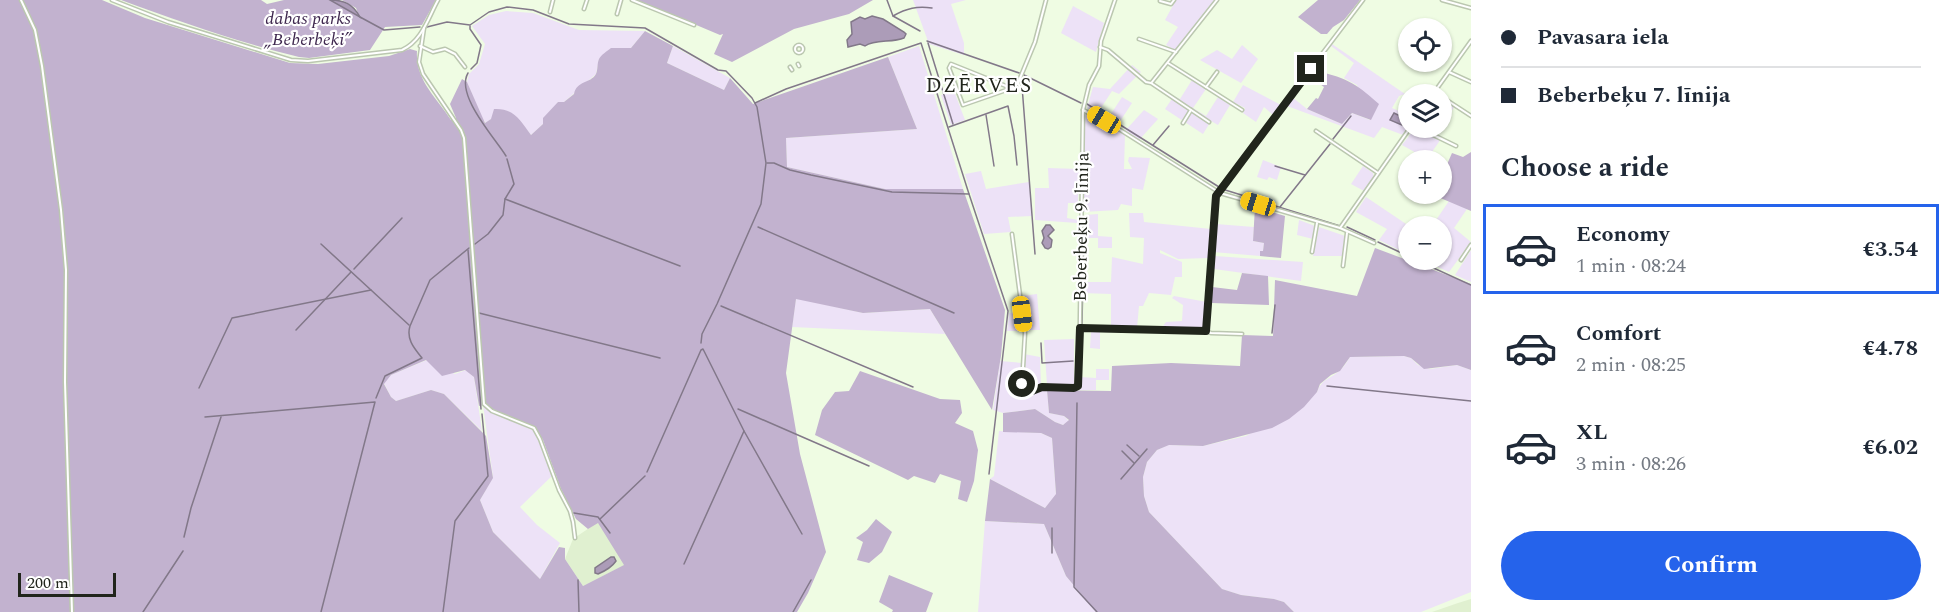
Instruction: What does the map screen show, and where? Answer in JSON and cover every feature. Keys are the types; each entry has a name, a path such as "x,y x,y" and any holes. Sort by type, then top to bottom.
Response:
{"street":[{"path":"21,0 35,30 40,56 61,210 65,260 65,382 72,612"},
{"path":"112,0 192,30 291,60 308,61 402,50 414,42 438,0"},
{"path":"550,12 553,0"},
{"path":"584,9 587,0"},
{"path":"617,14 621,0"},
{"path":"632,0 694,25"},
{"path":"1013,87 951,64 949,68 963,105 1019,85 1035,42 1046,0"},
{"name":"Beberbeķu 9. līnija","path":"1012,234 1024,333 1022,384 1029,391 1042,387 1077,387 1079,384 1083,110 1089,85 1099,66 1101,47 1115,0"},
{"path":"1160,1 1171,4 1174,0"},
{"path":"1151,83 1217,0"},
{"path":"1206,331 1215,201 1218,191 1363,0"},
{"path":"1442,0 1471,8"},
{"path":"424,28 419,62 423,74 464,138 484,405 492,411 534,428 570,511 574,538"},
{"path":"1139,39 1176,52"},
{"path":"1452,68 1471,41"},
{"path":"420,46 433,52 445,49 455,54 465,67"},
{"path":"1101,47 1108,50 1146,82 1151,83 1209,122"},
{"path":"1168,63 1242,110"},
{"path":"1206,87 1217,72"},
{"path":"1441,84 1449,72 1471,82"},
{"path":"1452,104 1471,116"},
{"path":"1083,110 1114,126 1218,191 1317,223 1340,228 1374,243"},
{"path":"1183,123 1191,110"},
{"path":"1316,131 1378,172"},
{"path":"1340,228 1403,138"},
{"path":"1440,138 1456,146"},
{"path":"1312,252 1317,223"},
{"path":"1343,266 1347,233"},
{"path":"1461,260 1471,245"},
{"path":"1080,328 1242,334"}],"shaded area":[{"path":"330,0 348,4 360,17"},
{"path":"913,0 966,0 951,4 964,43 964,55 929,44"},
{"path":"1176,0 1215,0 1175,50 1166,45 1178,27 1165,20"},
{"path":"1073,6 1104,23 1096,52 1061,33"},
{"path":"506,11 533,13 579,30 645,31 631,48 610,49 599,59 596,74 564,102 558,102 543,124 531,135 519,120 491,119 486,123 481,117 467,82 469,74 479,64 485,44 472,26 489,15"},
{"path":"872,16 883,19 904,32 906,34 904,38 848,47 847,40 852,34 851,22 860,17 865,19"},
{"path":"1332,44 1398,89 1398,98 1392,108 1398,111 1398,133 1382,127 1374,138 1287,106 1292,97 1307,109 1342,124 1352,113 1370,120 1357,85 1344,78 1354,63 1331,46"},
{"path":"1242,45 1258,59 1241,83 1200,60 1217,50 1232,59"},
{"path":"673,46 730,78 724,90 667,63"},
{"path":"919,46 963,189 885,189 787,167 786,138 917,129 888,57"},
{"path":"1132,65 1141,72 1119,94 1112,91 1097,114 1087,108 1093,87 1110,89"},
{"path":"1192,80 1206,89 1193,108 1206,116 1218,97 1230,105 1218,125 1211,121 1203,134 1165,109 1174,96 1180,99"},
{"path":"1243,85 1281,105 1273,115 1264,107 1256,122 1243,113 1245,108 1233,102"},
{"path":"954,91 965,120 951,125 941,95"},
{"path":"1122,97 1132,103 1117,126 1107,120"},
{"path":"1144,110 1158,119 1139,140 1125,131"},
{"path":"1085,112 1125,134 1124,169 1132,169 1128,161 1129,157 1150,158 1143,190 1132,188 1132,206 1121,204 1118,210 1083,212"},
{"path":"1394,113 1398,115 1398,123 1390,120"},
{"path":"1407,138 1441,139 1433,150 1411,150 1402,145"},
{"path":"1263,160 1281,167 1277,180 1257,177"},
{"path":"1363,166 1373,173 1374,178 1364,191 1351,184"},
{"path":"1048,168 1079,169 1078,203 1068,203 1067,218 1078,220 1077,223 1035,220 1035,188 1049,188"},
{"path":"981,171 986,189 1029,182 1032,216 1008,217 1011,232 984,234 965,174"},
{"path":"1366,197 1398,219 1398,250 1379,240 1387,229 1356,212"},
{"path":"1452,202 1467,209 1454,228 1471,242 1452,268 1452,216 1439,216 1447,204"},
{"path":"1129,213 1143,213 1144,222 1211,229 1208,258 1178,259 1160,250 1160,253 1182,262 1182,277 1175,277 1171,295 1149,293 1143,306 1139,306 1137,328 1111,328 1111,294 1081,293 1082,282 1111,282 1112,257 1143,264 1144,238 1130,237"},
{"path":"1098,214 1098,236 1112,237 1112,248 1098,248 1098,238 1085,238 1085,215"},
{"path":"1299,220 1315,226 1313,239 1297,235"},
{"path":"1216,224 1254,227 1253,241 1264,243 1260,256 1213,252"},
{"path":"1046,225 1050,225 1054,230 1048,236 1052,240 1051,247 1048,249 1042,243 1044,238 1042,231"},
{"path":"1319,227 1345,236 1342,256 1313,256"},
{"path":"1471,250 1471,282 1455,275"},
{"path":"1215,256 1303,262 1301,281 1214,269"},
{"path":"1037,294 1040,330 1026,330 1021,296"},
{"path":"1174,296 1207,302 1205,325 1202,329 1161,329 1166,322 1182,321 1183,305 1172,298"},
{"path":"796,298 863,313 930,309 945,334 792,327"},
{"path":"1020,312 1023,331 1007,331 1009,313"},
{"path":"1091,331 1100,332 1100,349 1090,348"},
{"path":"1074,339 1074,385 1047,385 1044,340"},
{"path":"1024,354 1040,357 1041,386 1047,390 1049,413 1064,416 1069,421 1063,425 1035,409 1003,413 993,410 1000,361 1023,363"},
{"path":"1404,356 1430,369 1457,365 1471,370 1471,592 1421,612 1294,612 1284,602 1241,595 1222,589 1149,512 1144,496 1143,477 1147,462 1157,450 1168,445 1203,446 1246,436 1317,392 1322,383 1338,372 1350,357"},
{"path":"427,360 455,374 466,370 474,377 482,431 444,394 431,390 396,401 391,397 384,383 391,375"},
{"path":"1096,369 1109,369 1109,380 1096,380 1096,390 1079,390 1080,377 1096,378"},
{"path":"483,405 535,426 543,440 555,473 520,507 537,525 560,543 540,579 493,532 480,500 493,477"},
{"path":"999,431 1041,433 1052,438 1056,495 1045,508 990,479 994,476"},
{"path":"985,521 1044,524 1066,576 1097,612 978,612"},
{"path":"598,522 625,565 583,586 565,559 573,539"},
{"path":"614,557 616,561 601,573 595,573 595,568"},
{"path":"1471,599 1471,612 1432,612 1458,603"}],"green space":[{"path":"0,0 102,0 145,18 290,63 318,64 389,56 410,49 417,51 417,61 423,80 451,120 456,118 450,104 462,79 467,82 485,123 491,119 494,109 501,109 516,116 531,135 543,124 543,118 558,102 564,102 574,94 578,86 593,77 597,72 599,59 603,55 611,48 631,48 645,31 673,46 667,63 724,90 730,78 753,104 888,57 917,129 786,138 787,167 885,189 963,189 1005,310 1001,356 992,410 930,309 863,313 796,299 786,373 800,454 826,552 797,612 0,612","holes":["426,360 442,376 465,370 474,377 479,406 483,405 535,427 543,440 561,489 576,519 588,529 598,523 624,565 583,586 565,559 565,548 559,547 540,579 493,532 480,500 493,478 486,436 444,394 431,390 396,401 384,384 391,375"]},
{"name":"dabas parks „Beberbeķi”","path":"121,0 261,0 267,4 284,0 330,0 359,16 356,8 342,0 436,0 422,25 385,27 370,50 309,58 231,38"},
{"path":"637,0 873,0 849,14 794,29 732,62 714,54 723,34 720,35"},
{"path":"1318,0 1360,0 1344,20 1327,34 1321,34 1298,17"},
{"path":"1313,70 1349,81 1370,96 1379,104 1371,120 1352,113 1342,124 1307,109 1316,98 1318,99 1324,87 1308,75"},
{"path":"1471,152 1471,211 1452,203 1452,153 1463,157"},
{"path":"1255,207 1285,216 1281,258 1260,256 1264,243 1253,241"},
{"path":"1375,248 1398,257 1398,270 1434,270 1471,284 1471,370 1457,365 1424,369 1411,358 1404,356 1350,357 1340,371 1320,384 1317,392 1304,407 1289,419 1272,428 1203,446 1169,445 1157,450 1147,462 1143,477 1144,496 1149,512 1222,589 1241,595 1284,602 1294,612 1096,612 1066,576 1044,524 985,521 990,479 1045,508 1056,494 1052,438 1041,433 1003,432 1003,413 1035,409 1063,425 1069,420 1064,416 1049,413 1047,390 1111,391 1112,366 1171,363 1240,366 1242,335 1273,336 1275,280 1357,296"},
{"path":"1242,273 1268,276 1269,305 1212,303 1212,287 1237,290"},
{"path":"860,371 940,399 960,400 962,413 955,423 973,431 978,450 974,481 967,502 958,499 961,481 940,474 935,483 914,476 908,480 815,435 822,410 835,392 849,391"},
{"path":"876,519 892,532 882,552 869,563 857,560 863,542 856,538"},
{"path":"889,575 933,593 926,612 892,612 893,610 879,602"}],"waterway":[{"path":"887,0 893,16 920,31"},
{"path":"427,27 447,22 470,25 489,12 507,7 533,10 569,24 645,28 718,70 726,71 752,98 757,107 766,163 761,204 702,334 701,343"},
{"path":"893,16 912,8 932,8"},
{"path":"360,17 384,30 420,27"},
{"path":"470,26 481,45 477,63 471,69"},
{"path":"927,41 1022,74"},
{"path":"755,103 786,89 921,43 969,194 892,192 767,163"},
{"path":"928,43 953,124"},
{"path":"468,73 465,82 471,104 506,156"},
{"path":"1024,75 1081,103"},
{"path":"1026,76 1022,86 1035,254"},
{"path":"1087,104 1219,187"},
{"path":"949,127 1008,106 1017,165"},
{"path":"986,115 994,166"},
{"path":"1333,139 1351,116"},
{"path":"1153,145 1169,126"},
{"path":"1280,207 1330,144"},
{"path":"475,244 488,234 503,215 505,199 514,184 507,159"},
{"path":"1275,166 1305,175"},
{"path":"1222,189 1264,202"},
{"path":"1212,224 1215,192"},
{"path":"969,194 1008,311 989,474"},
{"path":"505,199 680,266"},
{"path":"1269,204 1340,226"},
{"path":"354,269 402,218"},
{"path":"758,227 954,313"},
{"path":"1082,324 1084,227"},
{"path":"1347,227 1375,240"},
{"path":"1210,258 1212,235"},
{"path":"1378,242 1398,251"},
{"path":"321,244 409,325"},
{"path":"376,398 385,376 422,358 410,339 410,326 430,280 469,248"},
{"path":"468,250 481,409"},
{"path":"1438,270 1471,285"},
{"path":"296,330 351,272"},
{"path":"1207,291 1209,275"},
{"path":"199,388 232,318 371,290"},
{"path":"1272,333 1275,305"},
{"path":"721,306 913,387"},
{"path":"479,313 660,358"},
{"path":"1041,343 1042,363 1073,361"},
{"path":"647,472 703,349 744,431 802,534"},
{"path":"1327,386 1471,401"},
{"path":"205,417 375,402 321,612"},
{"path":"1077,403 1074,587 1097,612"},
{"path":"738,409 869,466"},
{"path":"443,612 455,521 488,476 482,414"},
{"path":"184,537 191,508 221,417"},
{"path":"684,564 744,431"},
{"path":"1127,445 1139,456"},
{"path":"1121,479 1147,449"},
{"path":"1122,451 1134,463"},
{"path":"600,519 645,476"},
{"path":"574,513 598,517 610,533"},
{"path":"1052,528 1052,553"},
{"path":"143,612 183,551"},
{"path":"578,580 579,612"},
{"path":"793,612 811,580"}],"district":[{"name":"DZĒRVES","path":"979,85"}],"route":[{"path":"1022,384 1025,390 1029,391 1042,387 1074,388 1078,386 1080,328 1206,331 1215,201 1218,191 1311,69"}]}
